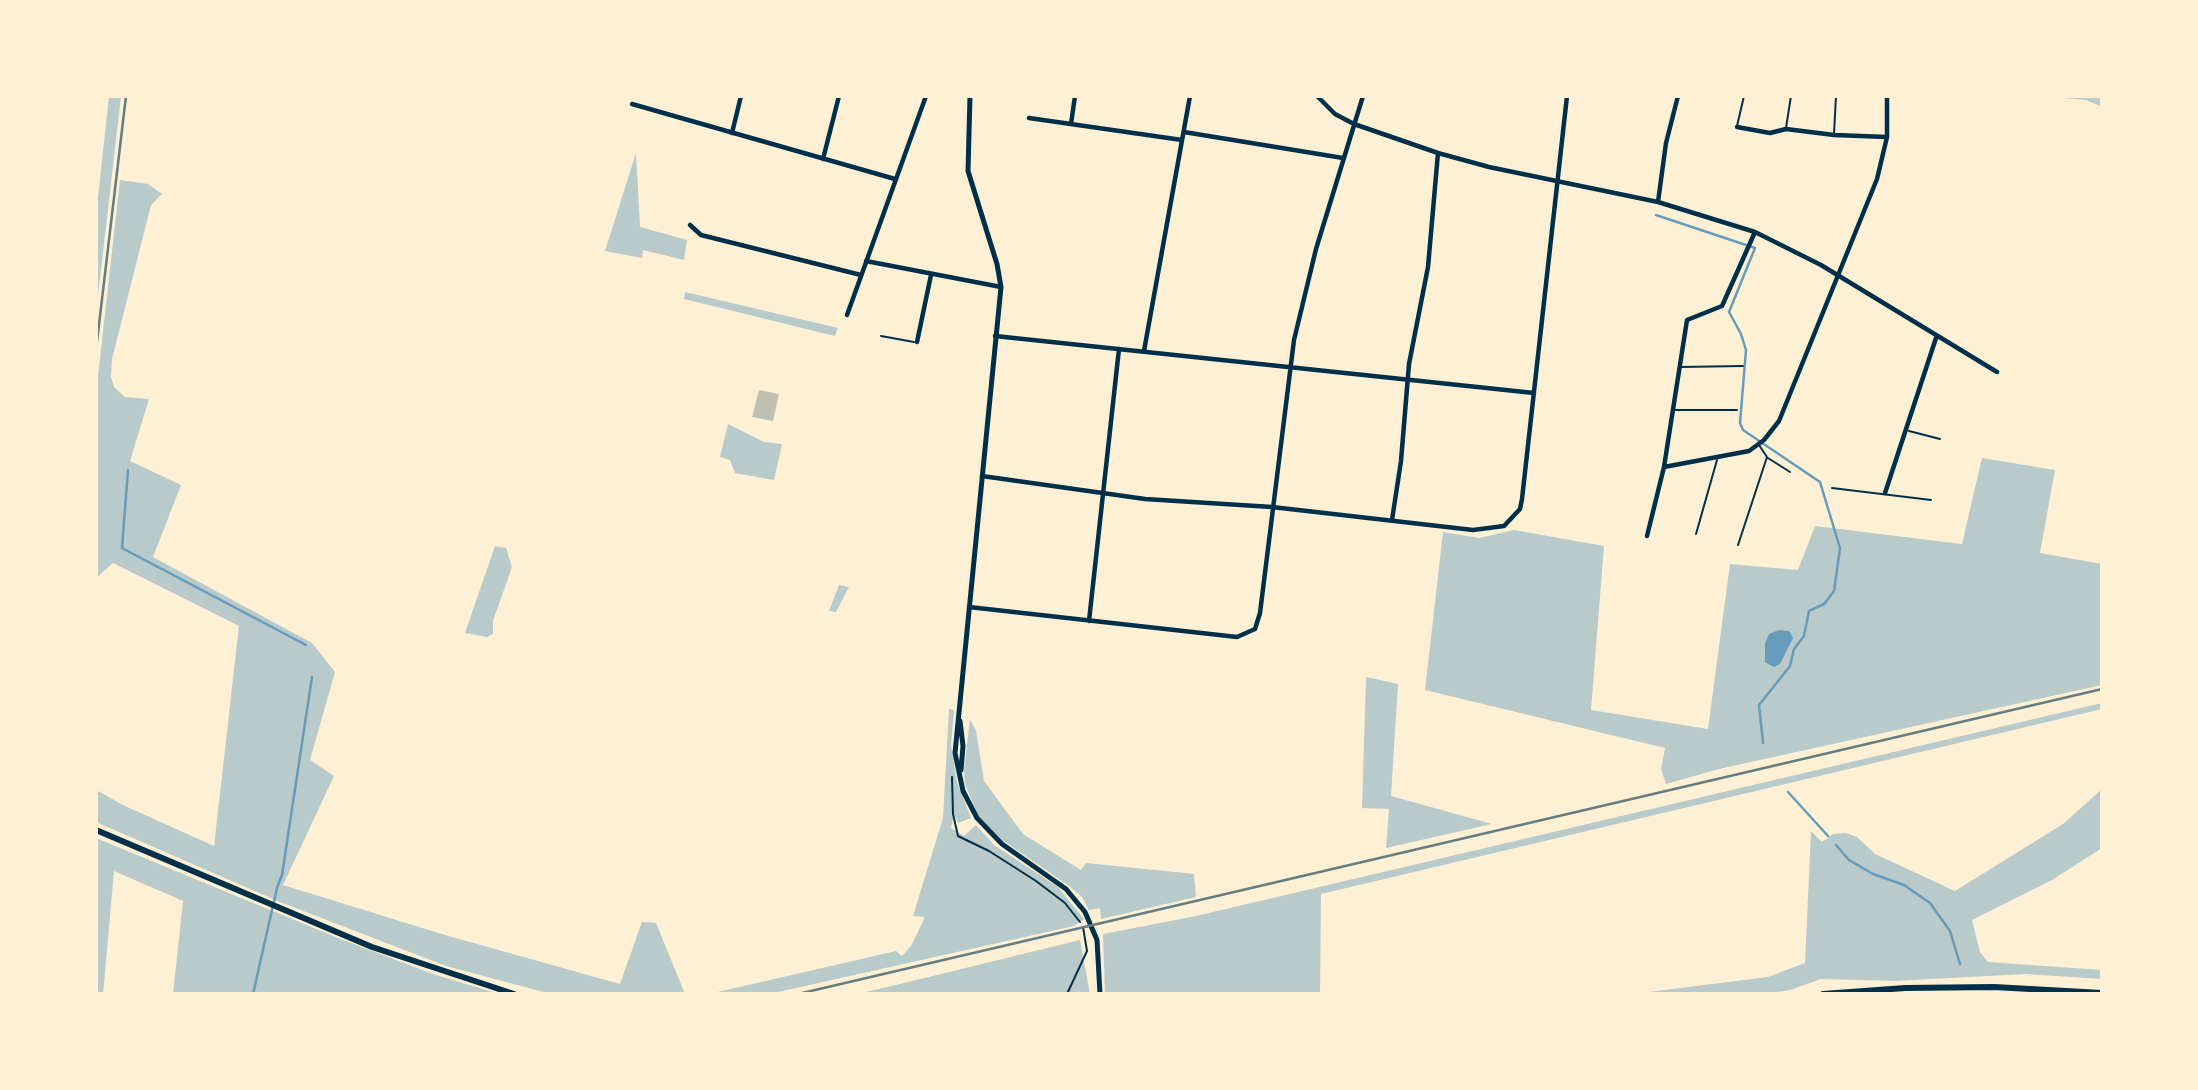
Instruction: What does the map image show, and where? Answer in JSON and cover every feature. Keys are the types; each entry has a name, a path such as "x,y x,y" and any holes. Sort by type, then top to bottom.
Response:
{"main road":[{"path":"96,830 359,942 514,994"},
{"path":"1823,994 1970,988 2102,993"}],"street":[{"path":"732,133 741,96"},
{"path":"823,159 839,96"},
{"path":"847,315 926,96"},
{"path":"970,96 968,171 997,264 1001,287 969,607 960,720 963,746 960,773 966,799 985,828 1002,844 1066,888 1085,912 1097,940 1098,994"},
{"path":"1071,124 1075,96"},
{"path":"1144,351 1190,96"},
{"path":"1317,96 1335,114 1354,124 1437,153 1658,202 1755,233 1839,276 1936,338 1997,372"},
{"path":"969,607 1237,637 1251,633 1260,612 1289,367 1309,274 1363,96"},
{"path":"981,476 1175,502 1272,507 1487,530 1504,526 1514,517 1522,499 1567,96"},
{"path":"1658,202 1665,143 1678,96"},
{"path":"1664,467 1718,459 1761,443 1779,421 1870,198 1887,137 1887,96"},
{"path":"632,104 895,179"},
{"path":"1029,118 1182,140"},
{"path":"1737,127 1770,133 1786,129 1833,135 1887,137"},
{"path":"1184,132 1343,158"},
{"path":"1392,520 1402,451 1407,381 1428,267 1437,153"},
{"path":"690,225 701,235 861,275"},
{"path":"1647,536 1664,467 1687,320 1722,306 1755,233"},
{"path":"866,261 1001,287"},
{"path":"917,342 930,275"},
{"path":"995,336 1534,393"},
{"path":"1885,493 1936,338"},
{"path":"1089,621 1119,349"}],"lane":[{"path":"1737,127 1744,96"},
{"path":"1786,129 1791,96"},
{"path":"1833,135 1836,96"},
{"path":"881,336 925,344"},
{"path":"1679,367 1743,366"},
{"path":"1672,410 1737,410"},
{"path":"1904,430 1940,439"},
{"path":"1761,443 1767,457 1790,472"},
{"path":"1738,545 1767,457"},
{"path":"1696,534 1718,459"},
{"path":"1832,488 1931,500"}],"path":[{"path":"953,809 958,836 989,851 1037,881 1072,910 1082,925 1087,942 1077,978 1067,994"}],"shaded area":[{"path":"109,96 121,96 96,313 96,216"},
{"path":"2040,96 2102,96 2102,107 2086,100"},
{"path":"636,153 640,227 687,240 684,260 643,250 642,258 605,251"},
{"path":"120,180 148,184 162,194 151,205 112,359 111,377 114,387 125,397 149,399 130,461 181,485 153,557 312,643 335,672 310,760 334,776 283,885 445,935 620,984 642,922 656,923 685,994 551,994 446,966 280,902 96,822 96,790 214,846 239,626 113,563 96,578 96,394"},
{"path":"685,292 838,328 835,336 684,299"},
{"path":"728,424 764,442 782,444 774,480 735,473 730,460 720,457"},
{"path":"1982,458 2055,470 2040,553 2102,564 2102,685 1719,769 1666,784 1661,769 1665,748 1425,690 1443,532 1479,538 1514,530 1604,546 1591,710 1708,729 1730,564 1798,570 1815,526 1962,544"},
{"path":"495,546 506,548 512,567 493,621 493,634 487,637 465,633"},
{"path":"839,585 849,587 836,612 829,611"},
{"path":"1366,677 1398,684 1391,796 1492,824 1386,848 1389,809 1362,808"},
{"path":"2102,703 2102,709 1321,894 1320,994 1105,994 1103,934 1196,916"},
{"path":"949,709 954,710 951,745 957,782 971,818 958,823 954,814 951,828 964,836 976,825 994,845 1058,887 1084,919 1074,926 769,994 709,994 896,951 902,956 911,946 925,917 913,916 943,818"},
{"path":"970,719 976,731 984,781 1023,834 1081,870 1086,863 1194,874 1196,897 1101,919 1100,908 1089,910 1082,897 1001,839 978,815 965,784"},
{"path":"2102,789 2102,848 2052,880 1972,920 1980,952 1988,962 2102,970 2102,979 2026,974 1895,981 1821,979 1790,990 1765,994 1633,994 1768,977 1805,963 1811,831 1822,842 1833,834 1846,833 1857,837 1875,854 1955,891 2063,824"},
{"path":"96,838 338,938 433,974 499,994 173,994 183,901 114,871 103,994 96,994"},
{"path":"1080,940 1090,994 857,994 900,984"}],"water":[{"path":"1779,630 1789,631 1793,638 1780,664 1774,667 1765,662 1765,643 1769,634"}],"building":[{"path":"759,390 779,394 773,421 752,417"}],"waterway":[{"path":"1656,215 1755,248 1729,312 1746,350 1740,423 1743,430 1820,482 1840,548 1834,591 1824,604 1809,611 1804,636 1794,649 1790,666 1759,705 1763,743"},
{"path":"128,470 122,548 306,645"},
{"path":"253,994 282,875 312,677"},
{"path":"1788,792 1828,836"},
{"path":"1836,845 1849,860 1873,874 1904,885 1930,903 1950,931 1960,964"}],"railway":[{"path":"96,350 126,96"},
{"path":"798,994 2102,689"}]}
